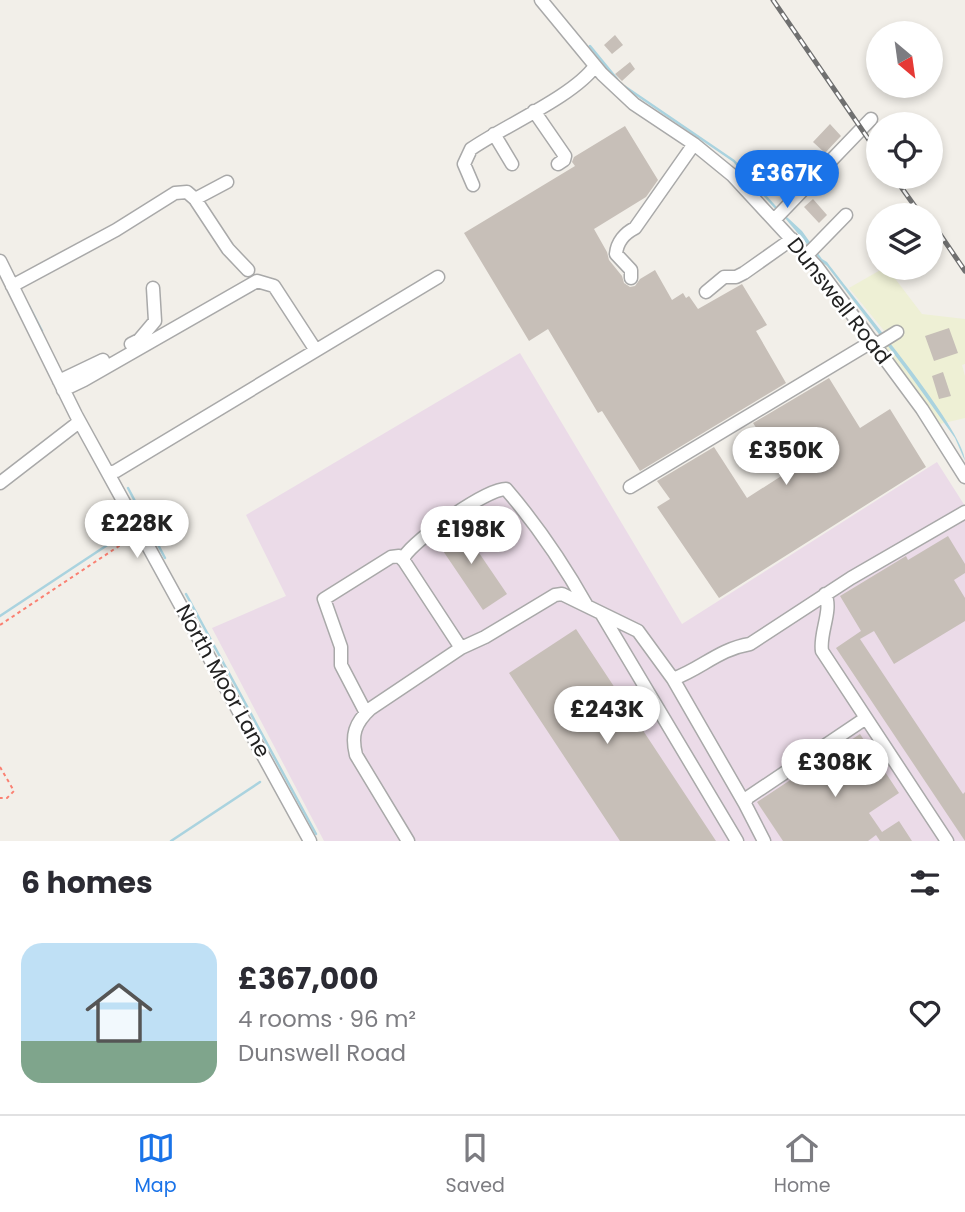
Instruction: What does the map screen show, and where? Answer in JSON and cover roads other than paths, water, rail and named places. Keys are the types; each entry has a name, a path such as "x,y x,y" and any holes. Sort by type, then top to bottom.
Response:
{"street":[{"name":"Dunswell Road","path":"541,0 595,66 634,104 694,144 732,175 778,215 792,239 811,251 883,339 965,477"},
{"path":"473,185 464,164 471,149 587,76 595,66"},
{"path":"534,111 565,156 558,164"},
{"path":"778,215 866,124"},
{"path":"494,134 512,164"},
{"path":"631,278 631,270 616,254 617,248 625,233 635,228 694,144"},
{"path":"195,199 227,182"},
{"path":"12,286 116,230 175,193 187,191 228,249 248,270"},
{"path":"811,251 846,215"},
{"path":"706,292 724,277 736,277 744,273 792,239"},
{"name":"North Moor Lane","path":"0,261 79,422 310,841"},
{"path":"108,473 128,464 438,276"},
{"path":"61,385 84,380 257,281 274,286 315,349"},
{"path":"61,385 139,340 155,321 153,288"},
{"path":"630,487 883,339"},
{"path":"0,482 79,422"},
{"path":"404,561 406,553 431,531 481,497 497,489 506,489 573,581 587,606"},
{"path":"673,679 733,646 750,643 825,594 965,512"},
{"path":"366,713 341,665 341,647 324,599 391,557 399,556 461,648"},
{"path":"408,841 356,755 354,730 366,713 461,648 485,637 555,594 562,594 638,631 673,679 764,841"},
{"path":"825,594 828,601 821,641 822,651 947,841"},
{"path":"601,613 737,841"},
{"path":"745,804 747,798 866,718"}],"water":[{"path":"774,205 802,231 905,362 947,421 960,445 965,461 955,438 907,371 827,266"}],"waterway":[{"path":"590,46 617,79"},
{"path":"624,86 734,161 776,208"},
{"path":"29,306 42,331"},
{"path":"128,488 165,558"},
{"path":"0,616 127,532"},
{"path":"186,594 316,834"},
{"path":"171,841 260,782"}],"railway":[{"path":"773,0 866,136"},
{"path":"903,189 912,203"},
{"path":"943,239 965,271"}]}
